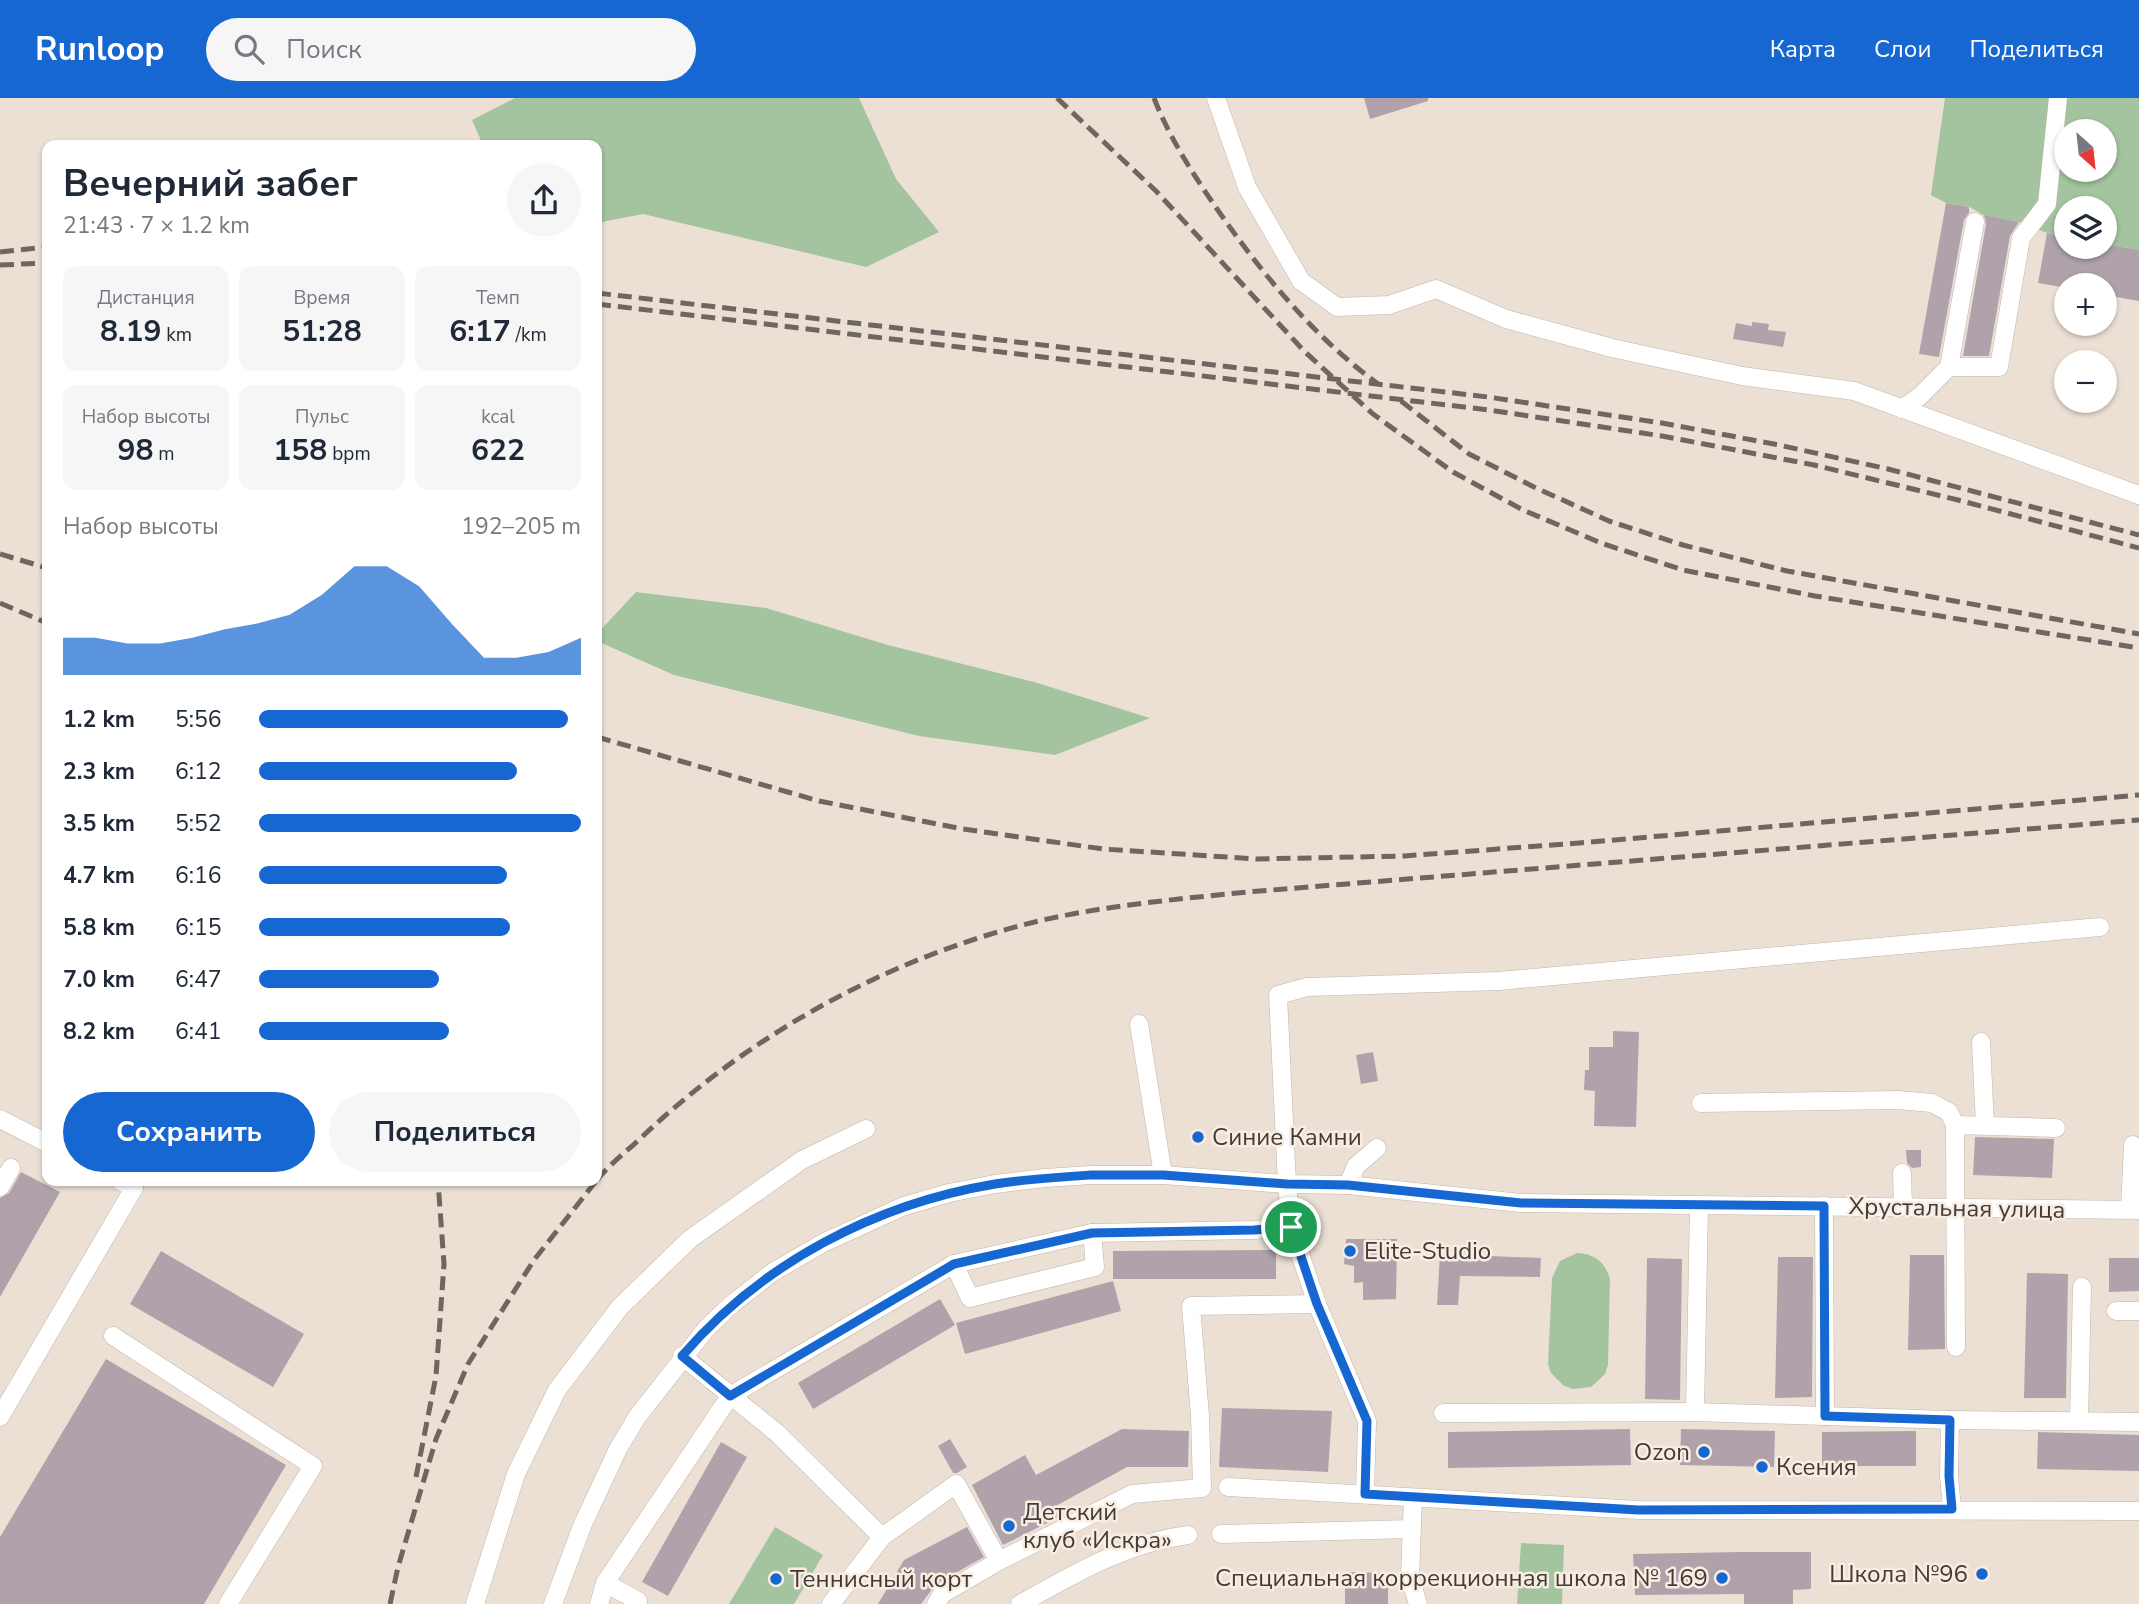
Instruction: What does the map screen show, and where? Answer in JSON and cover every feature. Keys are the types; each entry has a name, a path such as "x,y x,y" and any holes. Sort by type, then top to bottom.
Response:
{"street":[{"path":"1216,98 1247,187 1301,281 1336,307 1389,305 1436,289 1506,319 1612,348 1742,376 1854,391 2139,495"},
{"path":"1949,367 1999,367 2021,238 2047,204 2058,98"},
{"path":"1902,409 1920,396 1949,367 1975,222"},
{"path":"1365,1494 1367,1421 1317,1304 1291,1227 1278,995 1307,987 1499,981 2100,928"},
{"path":"1139,1024 1163,1175"},
{"path":"1982,1042 1985,1125"},
{"path":"1701,1103 1898,1100 1932,1103 1949,1112 1955,1125 1956,1347"},
{"path":"0,1119 42,1140"},
{"path":"1955,1125 2056,1128"},
{"path":"475,1604 516,1474 551,1402 557,1390 621,1307 690,1239 803,1160 866,1129"},
{"path":"2133,1145 2135,1209"},
{"path":"1348,1185 1356,1166 1377,1148"},
{"path":"0,1187 11,1168"},
{"path":"1902,1173 1903,1207"},
{"name":"Хрустальная улица","path":"552,1604 582,1526 618,1449 637,1417 682,1356 706,1329 732,1304 774,1272 824,1243 904,1206 961,1191 1033,1179 1091,1175 1163,1175 1287,1184 1348,1185 1500,1202 2135,1209"},
{"path":"0,1417 129,1186"},
{"path":"1695,1412 1699,1206"},
{"path":"1824,1206 1825,1416"},
{"path":"599,1604 605,1583 730,1396 954,1264 1092,1233 1291,1227"},
{"path":"954,1264 970,1298 1095,1267 1092,1233"},
{"path":"2079,1421 2082,1287"},
{"path":"944,1601 999,1561 1132,1494 1202,1488 1200,1416 1191,1306 1317,1304"},
{"path":"2116,1311 2139,1311"},
{"path":"113,1336 313,1466 228,1604"},
{"path":"682,1356 777,1433 882,1537"},
{"path":"1443,1413 1695,1412 1950,1420 2139,1422"},
{"path":"1950,1420 1949,1476 1952,1509"},
{"path":"831,1604 882,1537 956,1484 999,1561"},
{"path":"1228,1487 1638,1510 2139,1511"},
{"path":"1413,1498 1410,1577 1418,1604"},
{"path":"1221,1534 1410,1529"},
{"path":"1020,1604 1113,1555 1144,1543 1188,1535"},
{"path":"605,1583 638,1601 637,1604"}],"green space":[{"path":"515,98 859,98 896,179 939,232 866,267 643,214 602,222 602,140 481,140 472,120"},
{"path":"1945,98 2139,98 2139,250 2117,246 2117,196 2054,196 2054,234 2019,222 1983,215 1970,207 1946,203 1931,195"},
{"path":"636,592 766,608 888,645 1034,682 1150,718 1055,755 919,736 674,675 602,643 602,629"},
{"path":"1577,1253 1598,1260 1610,1279 1608,1365 1605,1374 1591,1387 1573,1389 1564,1386 1551,1373 1548,1364 1552,1278 1560,1261"},
{"name":"Теннисный корт","path":"775,1527 823,1555 794,1604 729,1604"},
{"path":"1521,1543 1564,1545 1562,1604 1517,1604"}],"building":[{"path":"1364,98 1428,98 1428,101 1370,119"},
{"path":"1946,203 1969,207 1969,213 1964,220 1939,357 1919,354"},
{"path":"1984,215 2019,222 2010,236 1989,356 1963,356 1986,224"},
{"path":"2047,233 2054,234 2054,259 2117,259 2117,246 2139,250 2139,301 2117,297 2117,273 2054,273 2054,286 2038,283"},
{"path":"1752,322 1769,324 1768,330 1786,332 1783,347 1733,339 1736,323 1752,326"},
{"path":"1613,1031 1639,1032 1636,1127 1594,1126 1595,1091 1584,1090 1585,1070 1589,1070 1589,1047 1613,1047"},
{"path":"1373,1052 1378,1081 1361,1084 1356,1055"},
{"path":"1975,1137 2054,1139 2052,1178 1973,1175"},
{"path":"1906,1150 1921,1150 1921,1167 1912,1168 1907,1163"},
{"path":"21,1172 42,1183 42,1186 60,1192 0,1297 0,1198 9,1193"},
{"path":"1346,1239 1397,1239 1396,1299 1363,1300 1363,1282 1354,1283 1354,1266 1344,1264"},
{"path":"1276,1250 1276,1279 1113,1279 1113,1251"},
{"path":"161,1251 304,1334 273,1387 130,1304"},
{"path":"1440,1254 1541,1258 1540,1277 1460,1276 1458,1305 1437,1305"},
{"path":"1910,1255 1944,1255 1945,1349 1908,1350"},
{"path":"1778,1257 1813,1257 1812,1397 1775,1398"},
{"path":"1647,1258 1682,1259 1680,1400 1645,1399"},
{"path":"2109,1258 2139,1258 2139,1291 2109,1292"},
{"path":"2027,1273 2068,1274 2066,1398 2024,1398"},
{"path":"1113,1281 1121,1311 965,1354 956,1323"},
{"path":"940,1299 955,1325 813,1409 798,1383"},
{"path":"106,1359 286,1465 204,1604 0,1604 0,1537"},
{"path":"1222,1408 1332,1411 1328,1472 1219,1467"},
{"path":"1122,1429 1189,1431 1188,1467 1127,1467 1054,1507 1059,1517 1003,1545 972,1485 1025,1455 1036,1475"},
{"path":"1630,1429 1631,1465 1448,1468 1448,1432"},
{"path":"1681,1429 1775,1431 1774,1467 1680,1465"},
{"path":"1916,1431 1916,1466 1822,1466 1822,1432"},
{"path":"2038,1432 2139,1435 2139,1471 2037,1469"},
{"path":"950,1439 967,1467 957,1473 953,1473 938,1446"},
{"path":"721,1442 747,1457 668,1596 642,1582"},
{"path":"967,1527 984,1557 936,1584 921,1604 878,1604 904,1560"},
{"name":"Специальная коррекционная школа № 169","path":"1811,1552 1811,1589 1793,1590 1793,1604 1744,1604 1744,1594 1635,1595 1633,1554"},
{"path":"1345,1572 1388,1573 1388,1604 1345,1604"}],"railway":[{"path":"1057,98 1156,191 1305,352 1373,414 1453,472 1523,510 1601,543 1683,570 1815,596 2139,648"},
{"path":"1154,98 1190,169 1252,257 1311,325 1378,384"},
{"path":"0,252 42,248"},
{"path":"0,265 42,263"},
{"path":"602,294 1488,397 1662,423 1888,469 2139,535"},
{"path":"602,305 1489,410 1662,436 1814,465 2139,548"},
{"path":"1401,401 1469,454 1609,521 1683,545 1787,571 2139,634"},
{"path":"0,554 42,567"},
{"path":"0,603 42,621"},
{"path":"602,738 819,801 963,829 1103,849 1257,859 1404,856 2139,795"},
{"path":"602,1174 686,1098 731,1063 828,1002 933,954 1043,920 1119,906 1247,892 2139,820"},
{"path":"416,1477 436,1376 444,1264 438,1186"},
{"path":"390,1604 398,1567 436,1439 468,1364 534,1260 592,1186"}],"place":[{"name":"Синие Камни","path":"1198,1137"},
{"name":"Elite-Studio","path":"1350,1251"},
{"name":"Ozon","path":"1704,1452"},
{"name":"Ксения","path":"1762,1467"},
{"name":"Детский клуб «Искра»","path":"1009,1526"},
{"name":"Школа №96","path":"1982,1574"},
{"name":"Специальная коррекционная школа № 169","path":"1722,1578"},
{"name":"Теннисный корт","path":"776,1579"}],"route":[{"path":"1091,1175 1163,1175 1287,1184 1348,1185 1521,1203 1824,1206 1825,1416 1950,1420 1949,1476 1952,1509 1638,1510 1365,1494 1367,1421 1317,1304 1291,1227 1092,1233 954,1264 730,1396 682,1356 732,1304 774,1272 824,1243 864,1222 904,1206 995,1184 1091,1175"}]}
